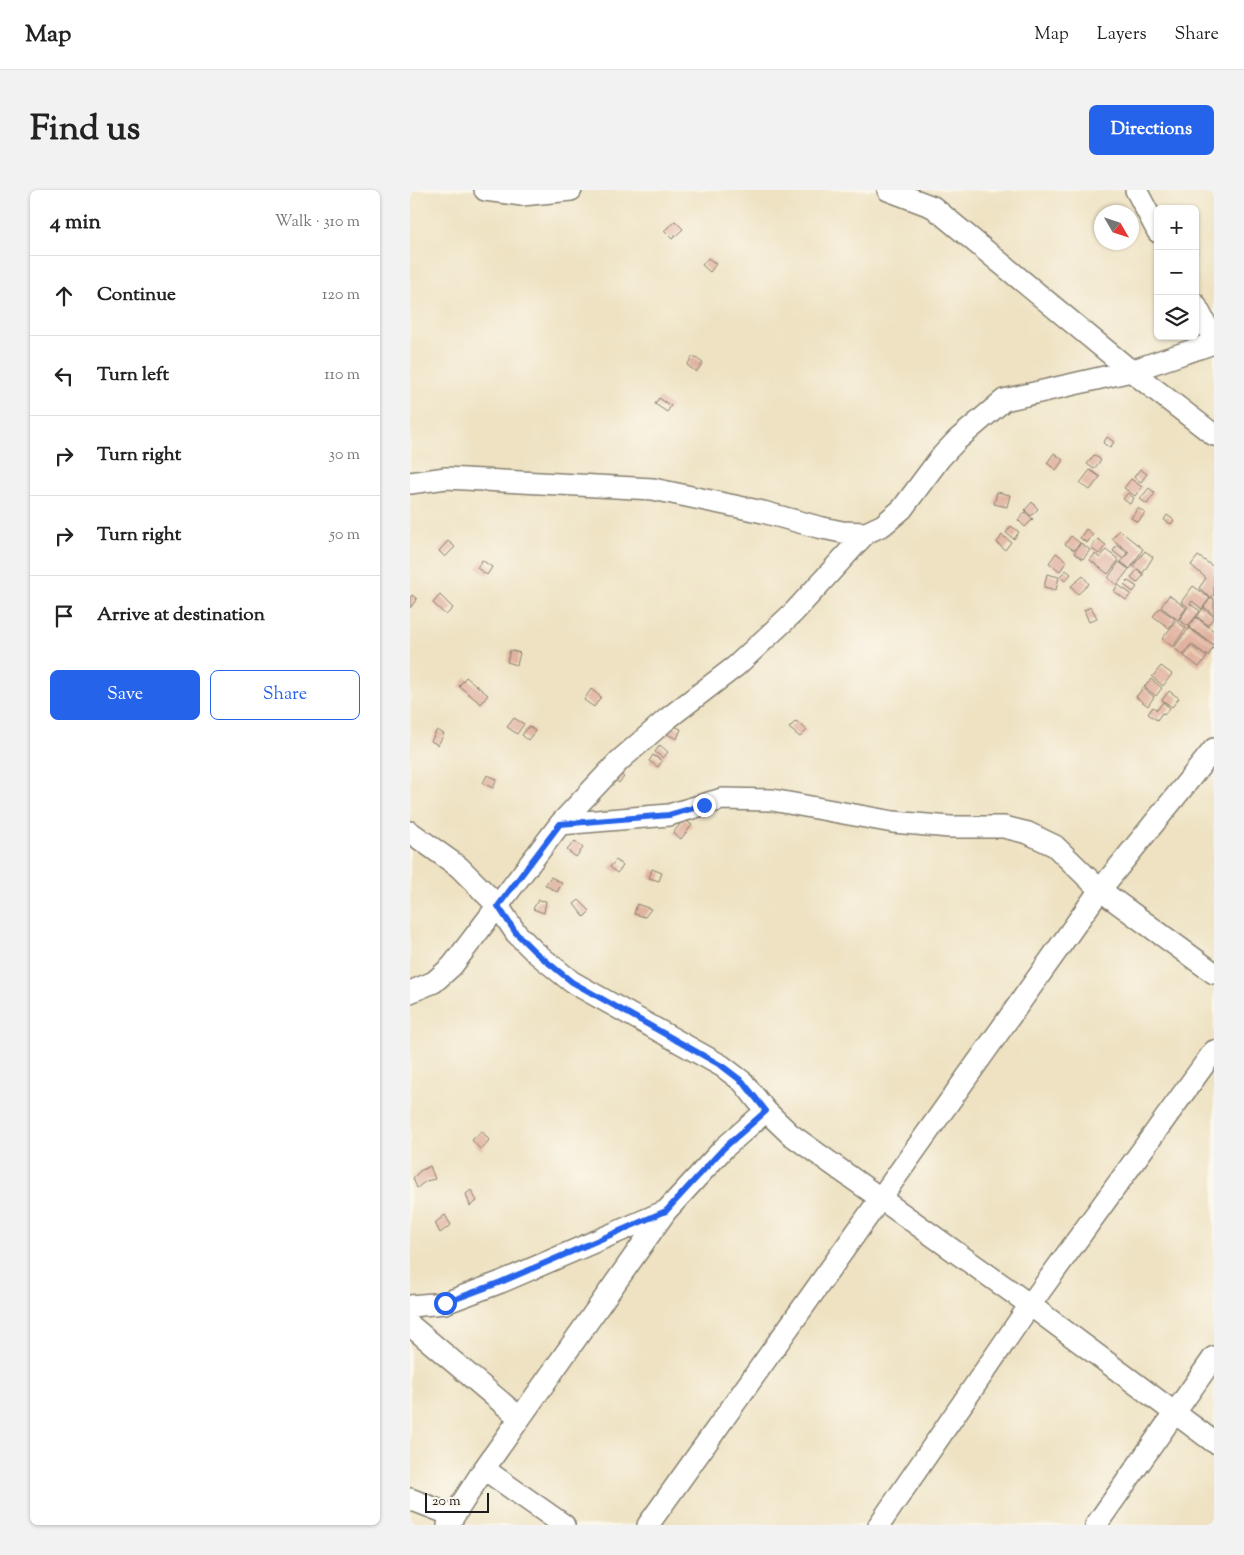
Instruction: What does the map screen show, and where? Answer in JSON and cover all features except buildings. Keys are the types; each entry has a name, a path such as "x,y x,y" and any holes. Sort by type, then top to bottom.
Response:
{"street":[{"path":"485,190 522,195 571,190"},
{"path":"888,190 933,207 1131,371 1214,435"},
{"path":"1136,190 1154,224"},
{"path":"410,992 434,982 452,966 560,824 619,761 667,719 736,666 794,612 866,532 883,525 902,509 940,458 957,440 1004,400 1131,371 1214,342 1199,312"},
{"path":"410,483 446,478 653,489 763,512 826,529 866,532"},
{"path":"648,1525 1100,890 1214,749"},
{"path":"560,824 669,815 722,799 764,800 892,822 950,827 1004,828 1028,833 1055,846 1100,890 1214,973"},
{"path":"410,832 459,867 498,906 522,940 572,982 722,1066 743,1082 766,1111 790,1134 1030,1305 1214,1442"},
{"path":"879,1525 1030,1305 1214,1051"},
{"path":"410,1499 451,1521 484,1469 666,1211 724,1148 766,1111"},
{"path":"410,1306 445,1303 501,1282 666,1211"},
{"path":"410,1325 520,1418"},
{"path":"1096,1525 1214,1357"},
{"path":"484,1469 564,1525"}],"route":[{"path":"445,1303 501,1282 666,1211 724,1148 766,1111 743,1082 722,1066 572,982 535,952 516,933 498,906 560,824 669,815 704,805"}]}
